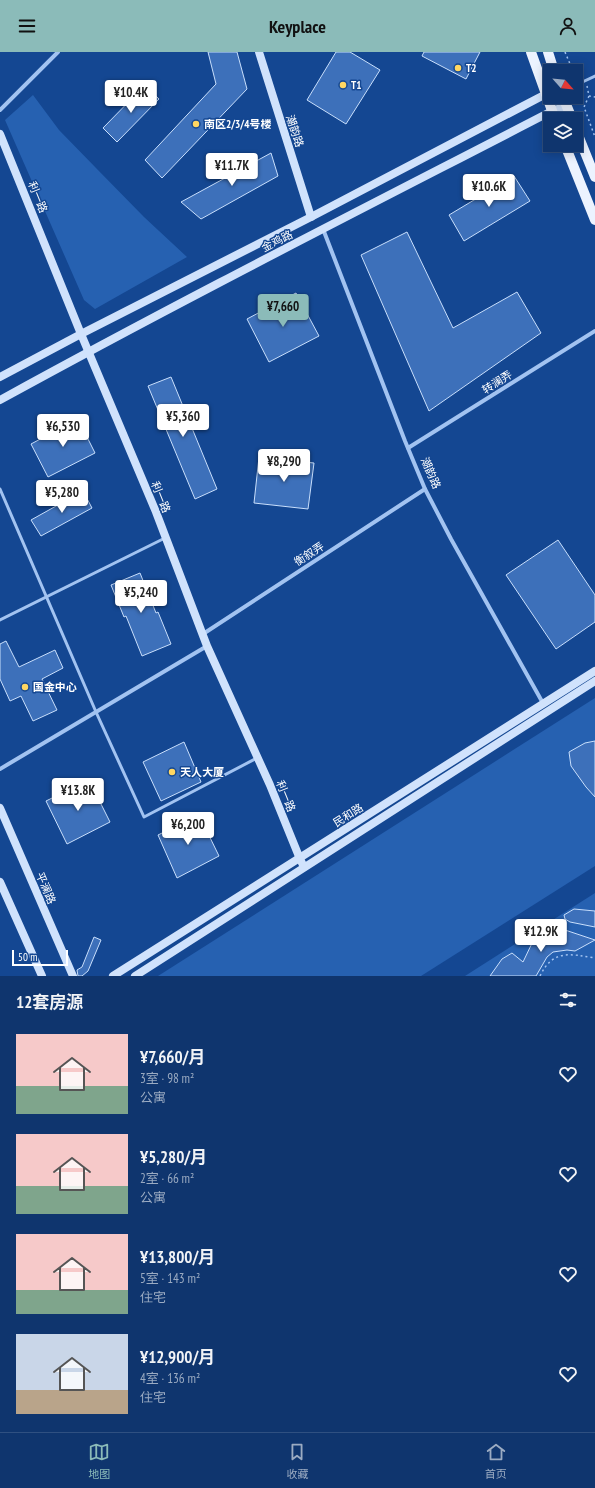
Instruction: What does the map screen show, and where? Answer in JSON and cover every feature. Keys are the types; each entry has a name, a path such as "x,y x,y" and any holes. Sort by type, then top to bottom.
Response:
{"main road":[{"name":"潮韵路","path":"259,52 311,217"},
{"path":"531,52 543,82"},
{"path":"548,52 552,64"},
{"name":"金鸡路","path":"0,378 81,334 543,97"},
{"name":"金鸡路","path":"0,400 88,351 323,229 543,120"},
{"name":"利一路","path":"0,134 165,537 202,634 270,785 304,867"},
{"path":"583,147 595,177"},
{"path":"568,152 595,220"},
{"name":"民和路","path":"136,976 545,708 595,671"},
{"name":"民和路","path":"112,976 545,708 595,681"},
{"name":"平澜路","path":"0,808 73,976"},
{"path":"0,882 42,976"}],"street":[{"path":"0,110 58,52"},
{"name":"潮韵路","path":"323,229 425,489 545,708"},
{"name":"转澜弄","path":"408,448 595,331"},
{"name":"衡叙弄","path":"202,634 425,489"},
{"path":"0,769 207,646"}],"lane":[{"path":"585,81 595,76"},
{"path":"0,489 96,712 144,817 257,758"},
{"path":"0,620 165,537"}],"path":[{"path":"565,52 569,64"},
{"path":"583,76 589,96 584,107 595,137"},
{"path":"589,96 595,97"},
{"path":"540,976 550,961 561,954 572,954 595,958"}],"shaded area":[{"path":"33,95 59,130 144,217 187,257 95,309 84,300 5,120"},
{"path":"595,698 595,866 421,976 158,976"},
{"path":"595,893 595,976 465,976"}],"building":[{"name":"南区2/3/4号楼","path":"208,52 237,52 247,89 162,178 145,160 216,84"},
{"name":"T1","path":"336,52 350,52 380,70 346,124 307,100"},
{"name":"T2","path":"424,52 480,52 466,79 422,56"},
{"path":"145,85 159,99 117,142 103,128"},
{"path":"271,153 278,176 201,219 181,202"},
{"path":"514,176 530,201 464,241 449,215"},
{"path":"407,232 453,328 517,292 541,333 429,411 361,255"},
{"path":"296,293 319,336 269,362 247,319"},
{"path":"171,377 217,489 195,499 148,386"},
{"path":"78,419 95,453 48,477 31,444"},
{"path":"259,457 314,463 308,509 254,503"},
{"path":"83,491 92,508 41,536 31,520"},
{"path":"558,540 595,595 595,622 556,649 506,575"},
{"path":"140,573 156,613 158,612 171,644 142,656 126,616 124,617 111,585"},
{"name":"国金中心","path":"6,641 19,667 55,650 63,668 42,679 57,710 33,721 21,696 10,701 0,679 0,644"},
{"path":"595,741 595,797 571,766 569,752 585,743"},
{"name":"天人大厦","path":"184,742 201,782 161,801 143,762"},
{"path":"89,780 110,822 67,844 46,801"},
{"path":"199,815 219,856 177,878 158,835"},
{"path":"574,909 595,911 595,927 570,922 565,919 564,915"},
{"path":"556,927 595,940 575,951 567,950 553,952 547,957 536,976 490,976 502,959 512,953 523,962 534,939 542,933"},
{"path":"94,937 101,940 88,971 82,976 78,976 77,970 82,967"}],"place":[{"name":"T2","path":"458,68"},
{"name":"T1","path":"343,85"},
{"name":"南区2/3/4号楼","path":"196,124"},
{"name":"国金中心","path":"25,687"},
{"name":"天人大厦","path":"172,772"}]}
